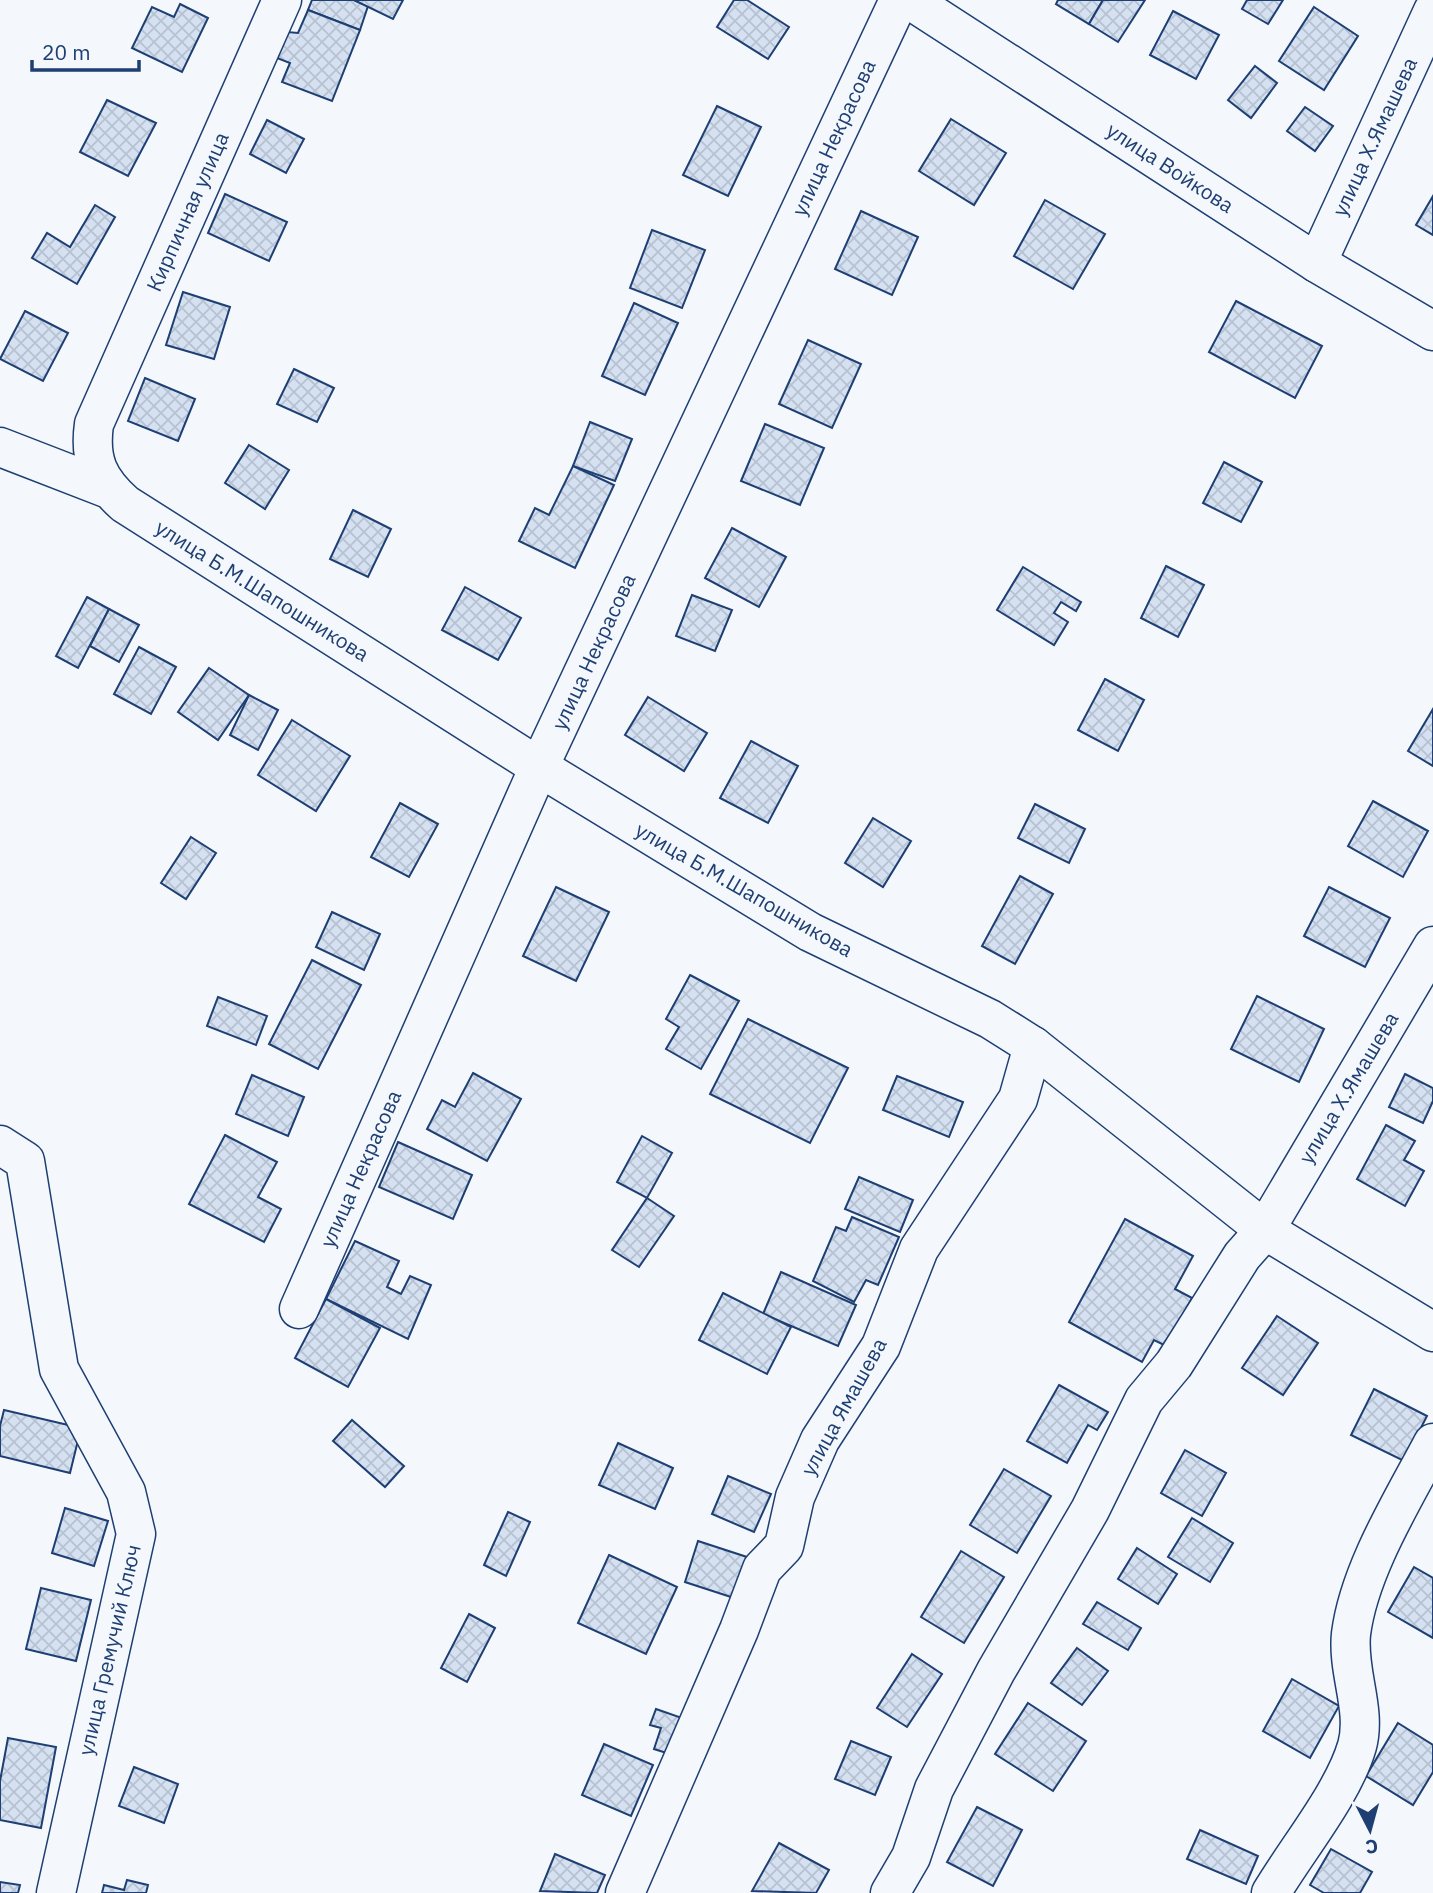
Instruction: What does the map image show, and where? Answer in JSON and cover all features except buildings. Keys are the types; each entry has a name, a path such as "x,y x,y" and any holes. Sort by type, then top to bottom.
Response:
{"street":[{"name":"Кирпичная улица","path":"106,488 93,457 94,424 282,0"},
{"name":"улица Некрасова","path":"299,1308 540,768 899,0"},
{"name":"улица Войкова","path":"910,0 1317,263 1433,331"},
{"name":"улица Х.Ямашева","path":"1317,263 1433,11"},
{"path":"0,447 106,488"},
{"name":"улица Б.М.Шапошникова","path":"106,488 125,504 540,768 810,932 990,1019 1032,1046 1265,1230 1433,1332"},
{"name":"улица Х.Ямашева","path":"1265,1230 1433,946"},
{"name":"улица Ямашева","path":"625,1893 739,1630 762,1569 784,1546 795,1497 820,1440 881,1346 919,1249 1017,1099 1032,1046"},
{"name":"улица Гремучий Ключ","path":"0,1145 25,1161 59,1369 126,1492 136,1534 56,1893"},
{"path":"890,1893 911,1857 934,1788 996,1671 1090,1510 1144,1400 1174,1364 1242,1256 1265,1230"},
{"path":"1271,1893 1350,1764 1360,1727 1353,1686 1351,1633 1376,1553 1433,1443"}]}
